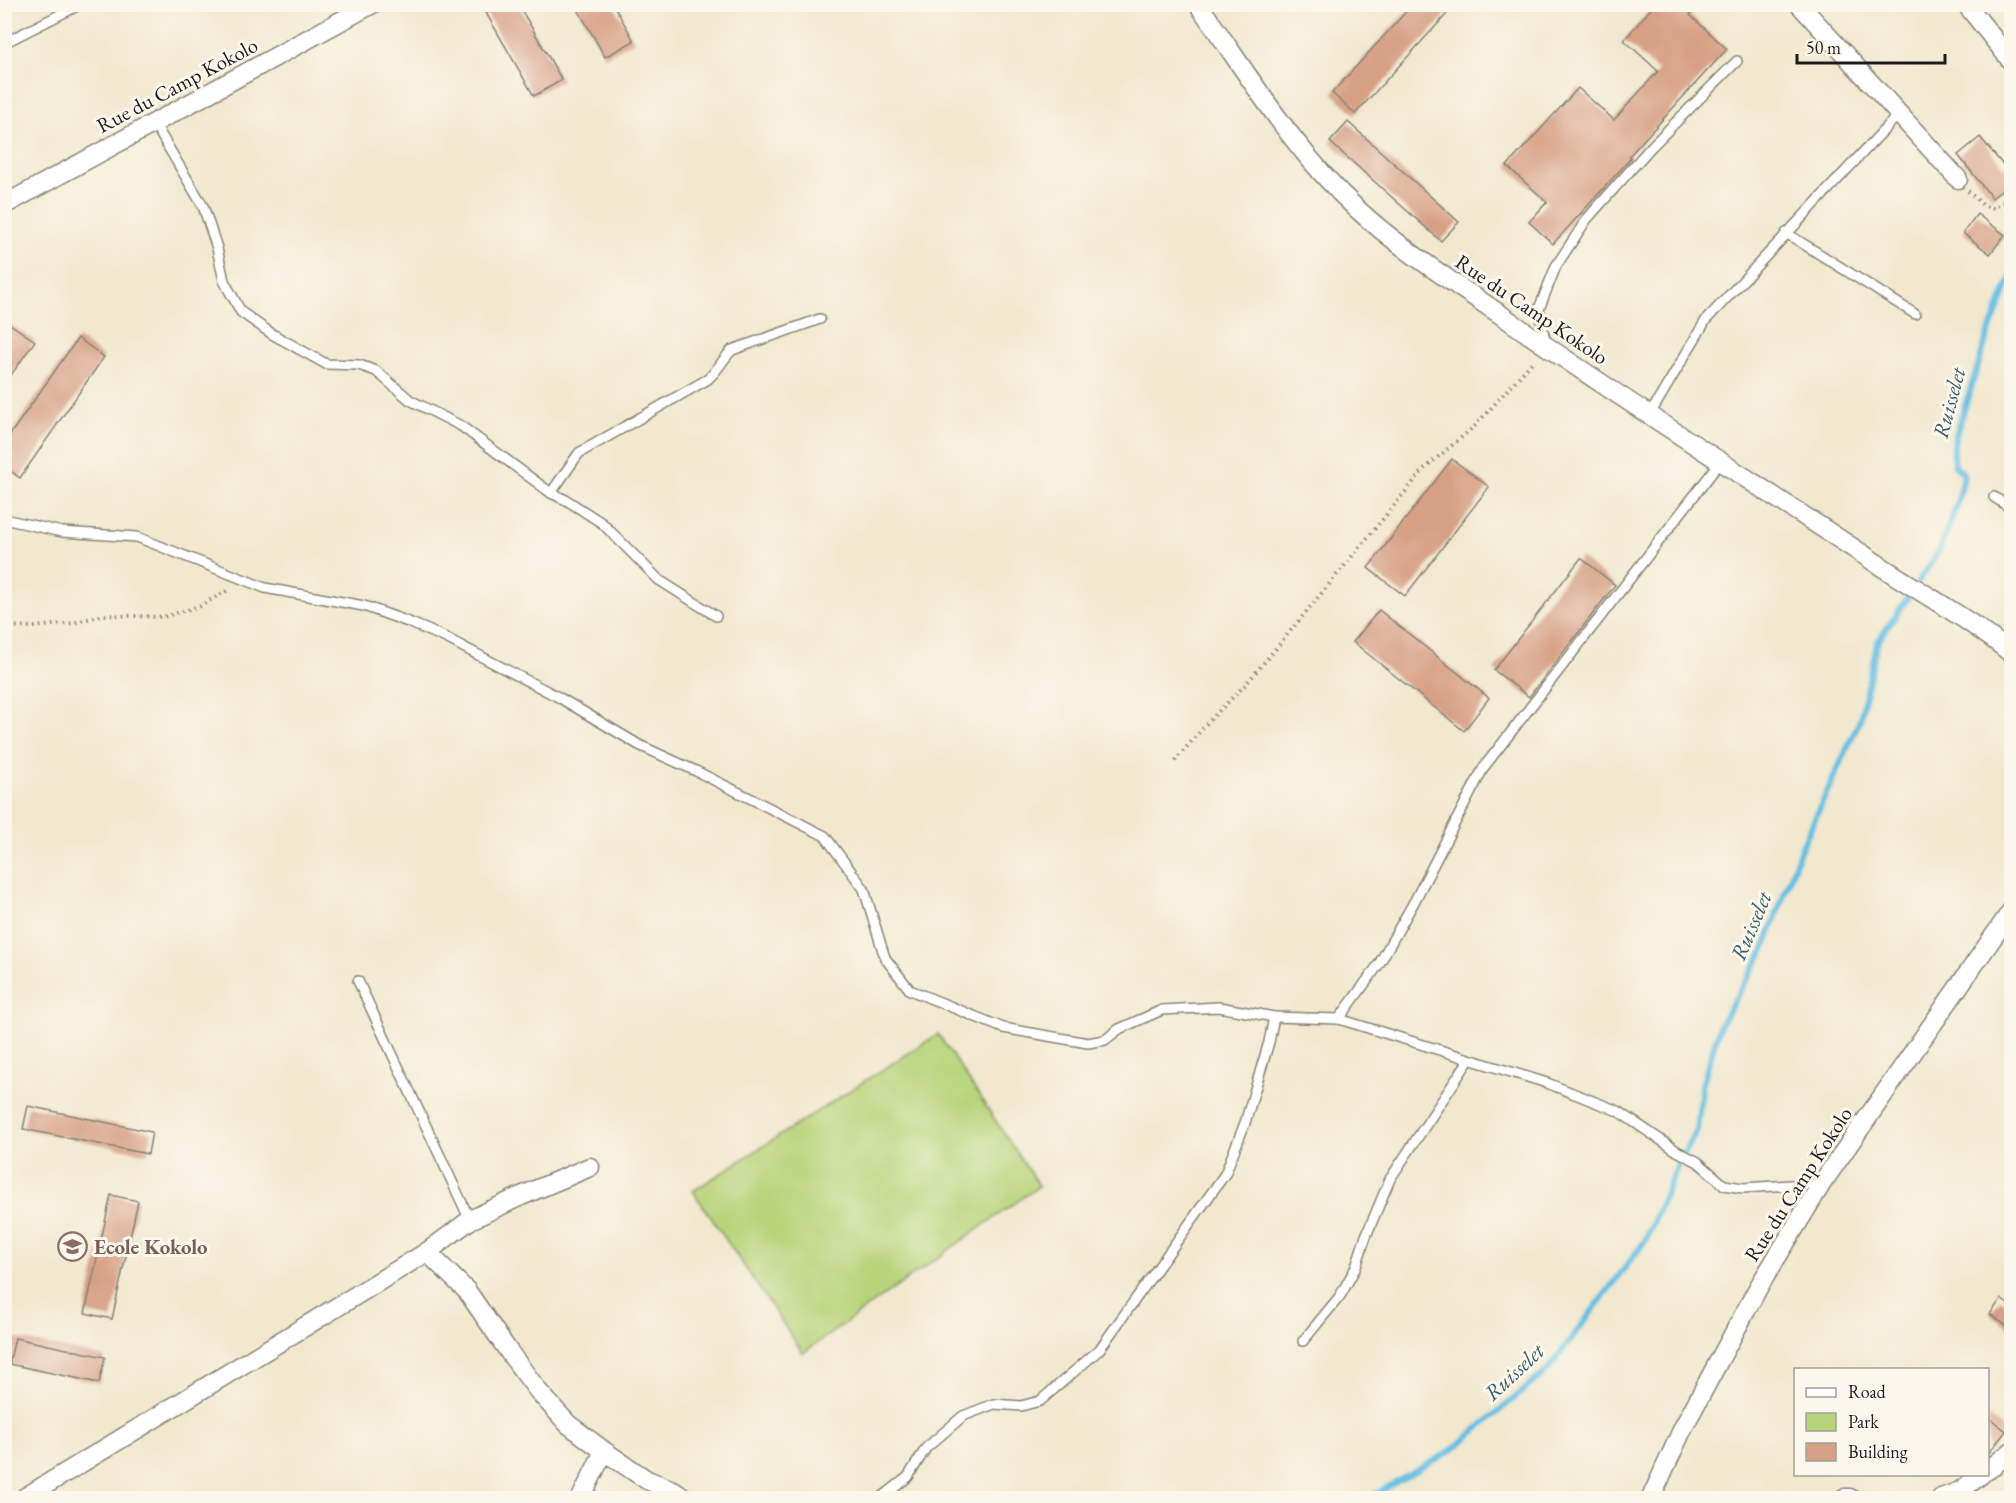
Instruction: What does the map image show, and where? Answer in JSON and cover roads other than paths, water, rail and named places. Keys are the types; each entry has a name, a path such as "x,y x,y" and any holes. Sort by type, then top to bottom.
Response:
{"street":[{"name":"Rue du Camp Kokolo","path":"4,205 372,4"},
{"name":"Rue du Camp Kokolo","path":"1198,4 1288,133 1356,208 1401,246 1649,416 1994,639"},
{"path":"1799,4 1958,179"},
{"path":"1966,4 2012,62"},
{"path":"1994,639 2012,648"},
{"path":"1994,639 2012,654"},
{"name":"Rue du Camp Kokolo","path":"1651,1498 1683,1428 1758,1288 1822,1183 2012,910"},
{"path":"24,1498 428,1252 470,1220 590,1167"},
{"path":"428,1252 467,1291 539,1392 568,1424 647,1480 675,1491 685,1498"},
{"path":"1989,1469 2012,1450"},
{"path":"581,1498 604,1451"},
{"path":"1941,1498 1960,1491 1979,1476"},
{"path":"1844,1498 1850,1498"}],"lane":[{"path":"4,43 81,4"},
{"path":"1546,346 1539,309 1556,266 1587,219 1651,147 1737,61"},
{"path":"1649,416 1706,320 1898,115"},
{"path":"154,123 203,206 217,248 224,281 241,312 272,334 326,364 359,365 376,371 410,400 461,426 551,493 602,523 659,580 716,616"},
{"path":"1786,233 1915,314"},
{"path":"551,493 579,453 708,379 718,370 724,358 732,350 820,319"},
{"path":"1339,1020 1379,964 1484,767 1721,461"},
{"path":"1994,497 2012,509"},
{"path":"4,519 62,532 137,537 243,581 265,588 364,606 446,638 560,698 639,745 825,836 864,889 885,958 910,990 1003,1028 1088,1043 1105,1040 1119,1029 1162,1010 1219,1007 1274,1017 1339,1020 1547,1083 1618,1111 1698,1162 1724,1185 1743,1188 1822,1183"},
{"path":"358,981 470,1220"},
{"path":"881,1498 908,1477 926,1448 963,1416 994,1404 1021,1406 1040,1401 1099,1350 1225,1174 1245,1123 1274,1017"},
{"path":"1303,1341 1340,1296 1356,1269 1366,1236 1390,1179 1469,1060"}],"waterway":[{"name":"Ruisselet","path":"1369,1498 1452,1450 1547,1371 1645,1241 1681,1158 1697,1130 1702,1086 1720,1025 1763,952 1800,851 1860,720 1877,643 1937,554 1950,524 1964,474 1954,465 1954,441 1987,337 2012,274"}],"place":[{"name":"Ecole Kokolo","path":"73,1246"}]}
